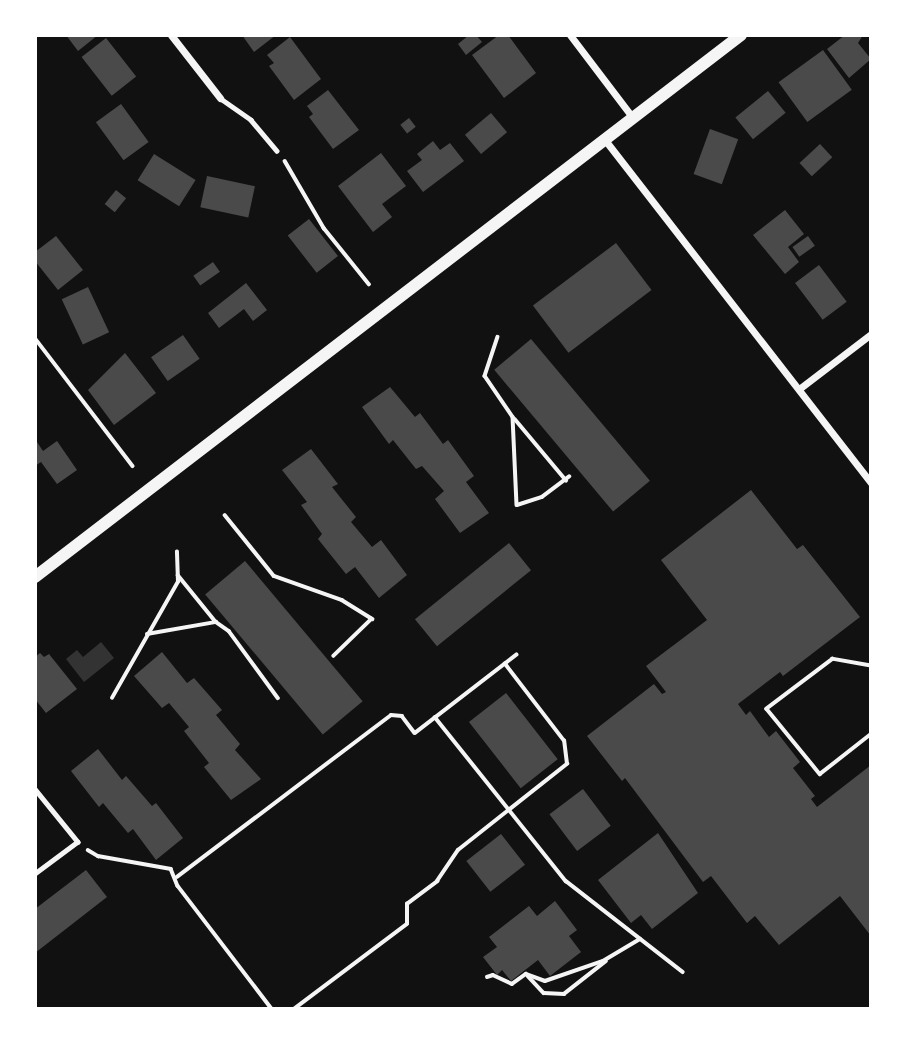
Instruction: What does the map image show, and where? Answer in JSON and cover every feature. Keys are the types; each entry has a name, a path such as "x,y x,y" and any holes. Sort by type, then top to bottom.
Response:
{"main road":[{"path":"35,577 741,35"}],"street":[{"path":"171,35 220,98"},
{"path":"570,35 633,118"},
{"path":"605,140 871,483"},
{"path":"799,390 871,334"}],"lane":[{"path":"220,98 251,120 277,151"},
{"path":"35,789 78,842 35,874"}],"path":[{"path":"277,151 324,229 369,284"},
{"path":"498,337 485,376 513,417 567,479 542,497 517,505 513,417"},
{"path":"35,338 133,466"},
{"path":"225,515 274,576 342,600 372,619 334,656"},
{"path":"112,698 178,582 177,552"},
{"path":"177,573 216,622 229,631 278,698"},
{"path":"147,634 216,622"},
{"path":"177,877 391,715 402,716 415,733 516,655"},
{"path":"871,666 833,659 767,709 820,774 871,734"},
{"path":"294,1009 407,924 407,904 437,881 458,850 567,764 564,740 505,664"},
{"path":"435,717 566,881 683,972"},
{"path":"78,842 98,856 171,869 177,877 178,886 272,1009"},
{"path":"526,974 544,993 564,994 610,957 640,939"},
{"path":"526,974 545,981 610,957"},
{"path":"487,977 493,975 512,984 526,974"}],"shaded area":[{"path":"101,642 114,658 84,682 66,659 77,650 83,657"}],"building":[{"path":"66,35 98,35 78,51"},
{"path":"242,35 276,35 254,52"},
{"path":"469,35 476,35 482,42 466,55 458,44"},
{"path":"499,35 508,35 536,73 504,98 472,55"},
{"path":"845,35 863,35 858,43 871,59 849,78 827,49"},
{"path":"290,37 321,79 294,100 269,66 274,63 267,55"},
{"path":"106,38 136,77 112,96 82,57"},
{"path":"823,50 852,90 807,122 779,82"},
{"path":"328,90 359,130 333,149 309,117 313,114 307,106"},
{"path":"768,91 786,113 753,139 735,117"},
{"path":"121,104 149,142 124,160 96,122"},
{"path":"491,113 507,132 481,154 465,135"},
{"path":"409,118 416,127 407,133 400,125"},
{"path":"710,129 738,139 722,184 694,174"},
{"path":"433,141 440,150 450,143 464,161 423,192 407,171 422,160 417,154"},
{"path":"820,144 832,157 812,176 800,163"},
{"path":"381,153 406,186 382,204 392,217 373,232 338,186"},
{"path":"154,154 196,180 179,206 138,180"},
{"path":"207,176 255,186 248,217 200,207"},
{"path":"116,190 126,198 115,212 105,204"},
{"path":"785,210 804,234 788,247 799,262 785,274 753,235"},
{"path":"309,219 338,256 317,273 288,236"},
{"path":"56,236 83,270 58,290 35,261 35,252"},
{"path":"808,236 815,246 799,257 792,247"},
{"path":"616,243 652,290 568,353 533,306"},
{"path":"213,262 220,272 200,286 193,276"},
{"path":"819,265 847,302 823,320 795,283"},
{"path":"246,283 267,310 253,321 244,309 219,328 208,313"},
{"path":"88,287 109,332 83,345 62,299"},
{"path":"183,335 200,359 168,381 151,357"},
{"path":"531,339 650,481 613,512 494,370"},
{"path":"125,353 156,393 114,425 88,390"},
{"path":"390,387 415,417 420,413 443,444 448,440 474,476 466,482 489,513 460,533 435,499 444,491 422,466 416,469 393,440 389,444 362,407"},
{"path":"35,439 43,451 57,441 77,470 57,484 41,462 35,466"},
{"path":"311,449 338,484 332,487 356,517 351,522 372,547 381,540 407,575 379,598 355,567 346,574 318,539 322,534 301,505 307,502 282,470"},
{"path":"751,490 797,549 803,545 860,617 783,676 780,672 738,704 746,715 750,711 769,737 776,731 800,762 793,768 815,796 811,799 817,807 871,765 871,936 840,896 779,945 755,916 747,923 711,876 703,882 625,778 622,781 587,736 654,684 662,694 666,692 646,666 707,620 661,560"},
{"path":"509,543 531,570 437,646 415,619"},
{"path":"245,561 363,701 323,735 205,594"},
{"path":"162,652 187,683 194,678 222,710 216,715 240,744 235,750 261,779 231,800 204,767 209,763 184,731 189,727 169,703 162,708 134,676"},
{"path":"40,653 44,657 49,654 77,689 46,713 35,699 35,657"},
{"path":"506,693 558,759 521,788 469,722"},
{"path":"98,749 122,780 126,776 152,806 156,803 183,838 156,860 133,829 128,833 103,803 99,807 71,771"},
{"path":"583,789 611,826 577,851 549,814"},
{"path":"658,833 698,893 652,929 641,915 631,923 598,880"},
{"path":"501,834 525,865 490,892 466,861"},
{"path":"86,870 107,897 35,953 35,909"},
{"path":"555,901 577,930 569,936 581,952 550,976 538,960 511,981 502,970 497,975 483,957 497,947 489,937 529,906 537,916"}]}
